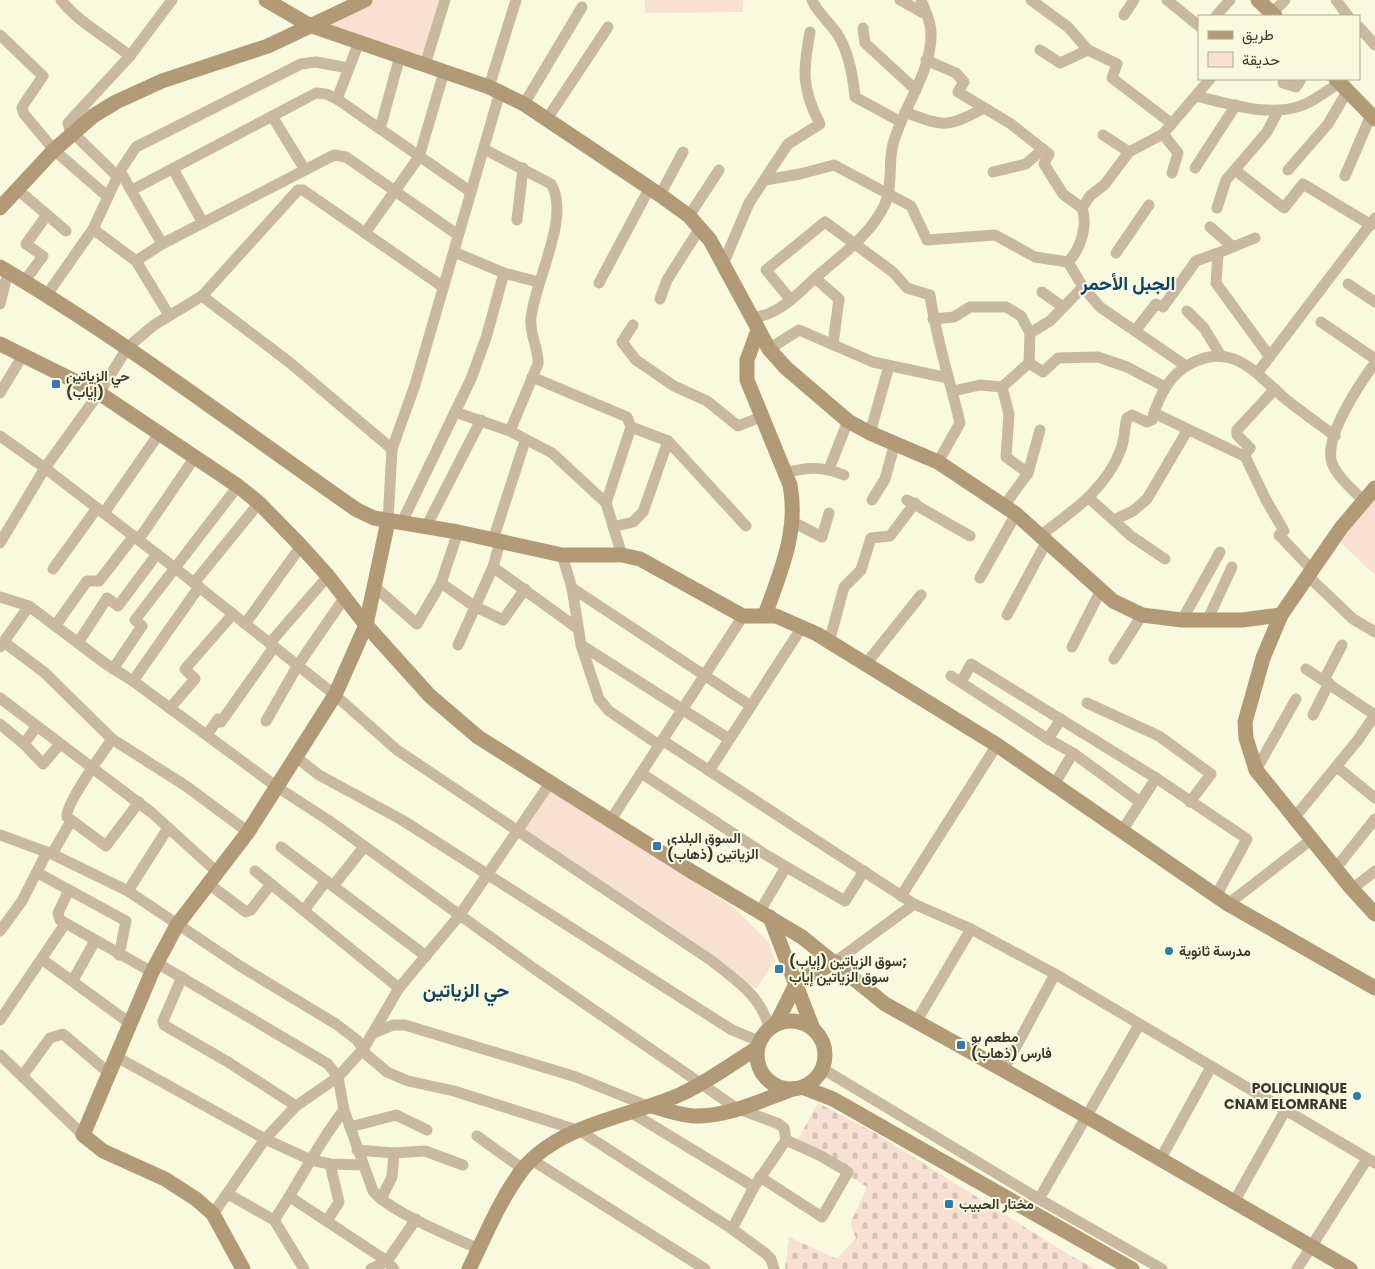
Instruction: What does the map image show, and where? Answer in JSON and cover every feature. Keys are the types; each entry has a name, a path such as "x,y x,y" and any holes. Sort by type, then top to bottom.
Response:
{"street":[{"path":"61,0 77,17 111,40 130,56"},
{"path":"162,244 132,190 119,174 73,133 68,126 71,119 130,56 172,0"},
{"path":"266,0 309,25 494,90 524,104 655,192 688,216 700,228 724,262 768,349 786,368 848,421 870,433 938,462 1010,510 1044,538 1113,601 1142,615 1182,620 1207,621 1280,616"},
{"path":"0,208 54,150 73,133 116,102 162,81 268,46 365,0"},
{"path":"425,65 445,0"},
{"path":"395,522 392,449 415,385 484,149 494,90 516,0"},
{"path":"812,0 816,9 838,34 852,76 855,97 903,117 937,124 961,120 984,108"},
{"path":"900,0 927,15"},
{"path":"765,615 788,549 794,503 785,473 747,380 747,360 755,323 776,310 856,244 885,205 889,194 890,161 903,117 916,90 926,60 931,36 927,15 921,0"},
{"path":"1031,0 1068,27 1088,50 1117,64 1112,78 1171,122"},
{"path":"1124,16 1134,0"},
{"path":"1167,0 1198,25"},
{"path":"1217,15 1230,0"},
{"path":"1258,0 1271,14 1285,0"},
{"path":"1336,0 1347,15"},
{"path":"524,104 582,7"},
{"path":"548,119 608,27"},
{"path":"863,28 865,43 916,90"},
{"path":"1360,29 1375,44"},
{"path":"724,262 749,203 788,144 820,124 810,105 803,68 810,32"},
{"path":"0,35 43,76 22,108 24,114 54,150 108,197"},
{"path":"337,99 359,42"},
{"path":"1040,50 1060,64 1088,50"},
{"path":"380,129 400,56"},
{"path":"926,60 956,73 964,82 958,92 1011,124 1049,154 1044,164 1063,194 1082,208 1085,218 1077,252 1068,262"},
{"path":"46,296 93,228 119,174 136,147 301,64 316,62 348,68"},
{"path":"364,233 419,157 444,72"},
{"path":"1082,208 1090,196 1105,184 1128,152 1163,134 1171,122 1209,80"},
{"path":"1284,80 1283,83 1296,87 1300,80"},
{"path":"1196,96 1236,105 1278,110 1305,104 1341,84"},
{"path":"1341,84 1373,117 1345,176"},
{"path":"1288,170 1328,124 1341,84"},
{"path":"132,190 316,93 326,94 337,99 471,192"},
{"path":"1195,168 1236,105"},
{"path":"1217,208 1226,180 1267,132 1278,110"},
{"path":"0,542 45,468 99,393 128,347 169,315 202,296 288,199 301,189 307,179 304,171 272,116"},
{"path":"1163,134 1178,153 1172,173"},
{"path":"1104,135 1128,152"},
{"path":"484,149 524,168 551,184 558,203 558,218 538,282 531,320 539,354 538,364 510,431"},
{"path":"993,172 1026,164 1043,149"},
{"path":"599,283 655,192 683,152"},
{"path":"136,261 162,244 334,155 340,155 458,236"},
{"path":"765,180 800,174 834,165 911,206 927,240 995,235 1035,257 1068,262"},
{"path":"517,220 524,168"},
{"path":"173,169 203,223"},
{"path":"688,216 719,170"},
{"path":"1235,170 1284,208 1304,184 1374,221 1258,372"},
{"path":"17,189 46,216 66,231"},
{"path":"301,189 443,287"},
{"path":"1116,253 1148,205"},
{"path":"24,282 43,256 26,244 46,216"},
{"path":"790,299 766,270 825,222 893,272 908,288 930,295 933,319 960,422 938,462"},
{"path":"1210,227 1233,247"},
{"path":"93,228 136,261 169,315"},
{"path":"660,299 667,280 700,228"},
{"path":"1135,330 1156,304 1163,307 1196,261 1256,238"},
{"path":"454,252 504,273 538,282"},
{"path":"1218,253 1216,283 1270,357"},
{"path":"1068,262 1083,287 1100,308 1186,366"},
{"path":"0,304 4,269 128,347 357,510 374,518 458,532 562,555 622,555 650,563 743,616 765,615 785,618 829,642 997,745 1222,900 1375,988"},
{"path":"83,1135 154,967 177,925 248,832 335,695 366,625 375,587 395,522 455,412 470,379 486,338 504,273"},
{"path":"815,278 839,299 833,344"},
{"path":"1348,284 1375,302"},
{"path":"1030,333 1050,321 1083,287"},
{"path":"1042,292 1063,307"},
{"path":"202,296 289,362 392,449"},
{"path":"933,319 954,317 970,307 1006,307 1020,316 1030,333 1029,362 1002,387"},
{"path":"1187,310 1204,328 1221,356"},
{"path":"1322,322 1375,359"},
{"path":"633,325 622,342 636,360 674,386 707,401 738,426 761,417"},
{"path":"768,349 799,330 874,362 948,378"},
{"path":"0,344 99,393 238,486 259,503 328,576 366,625 430,696 478,737 802,937 885,1004 1004,1069 1350,1269"},
{"path":"0,393 23,355"},
{"path":"1008,615 1044,538 1089,498 1108,475 1119,453 1128,418 1135,415 1150,421 1165,387 1172,377 1186,366 1201,358 1221,356 1246,364 1335,436"},
{"path":"1029,362 1043,372 1058,358 1098,357 1127,367 1165,387"},
{"path":"1364,501 1340,476 1332,464 1331,447 1358,385 1375,363"},
{"path":"870,433 889,366"},
{"path":"532,377 627,417 631,427 606,503"},
{"path":"953,391 980,384 1002,387"},
{"path":"1002,387 1009,414 1006,457 1028,472"},
{"path":"1245,456 1250,448 1237,435 1237,430 1274,388"},
{"path":"455,412 510,431 525,441 552,454 606,503 622,555"},
{"path":"1154,414 1245,456 1266,500 1284,531 1280,535 1311,574 1353,619 1375,632"},
{"path":"426,527 481,420"},
{"path":"829,469 848,421"},
{"path":"631,427 668,441 746,526"},
{"path":"980,578 1028,472 1040,430"},
{"path":"1114,520 1132,511 1147,499 1187,430"},
{"path":"53,569 159,434"},
{"path":"0,436 100,510 298,665 397,750 712,961 752,993 773,1026"},
{"path":"458,645 474,606 494,567 497,541 525,441"},
{"path":"613,527 633,522 643,512 668,441"},
{"path":"872,500 884,479 895,443"},
{"path":"55,626 87,581 98,581 136,538 195,458"},
{"path":"785,473 808,467 829,469 844,475"},
{"path":"113,669 142,626 135,620 238,486"},
{"path":"1375,488 1341,528 1311,574 1280,616 1263,658 1245,722 1246,738 1256,770 1352,889 1375,914"},
{"path":"1089,498 1131,536 1165,559"},
{"path":"829,642 844,586 860,570 870,538 890,536 911,501 970,536"},
{"path":"133,681 196,585 259,503"},
{"path":"793,522 822,538 829,514"},
{"path":"375,587 417,624 441,584 458,532"},
{"path":"245,624 301,546"},
{"path":"1182,620 1220,552"},
{"path":"78,642 108,598 118,606 157,554"},
{"path":"562,555 572,588 581,645 602,704 660,743 709,770 914,904 971,929 1055,974 1371,1161 1297,1269"},
{"path":"494,567 526,588 577,628"},
{"path":"1207,621 1232,567"},
{"path":"207,735 218,719 221,722 272,645 328,576"},
{"path":"441,584 474,606 503,620 526,588"},
{"path":"572,588 751,706"},
{"path":"1072,647 1101,590"},
{"path":"865,665 921,595"},
{"path":"0,597 29,606 277,787 328,820 364,848 402,872 459,916 736,1108 784,1128 786,1140 760,1176 732,1229"},
{"path":"266,721 298,665 346,597"},
{"path":"29,606 2,644 45,673 112,739 186,786 248,832"},
{"path":"170,708 195,679 184,669 233,614"},
{"path":"1114,659 1142,615"},
{"path":"610,820 743,616"},
{"path":"709,770 802,627"},
{"path":"581,645 729,739"},
{"path":"1313,715 1342,645"},
{"path":"1140,802 1073,753 1048,739 956,679 971,664 1156,778 1247,839 1222,900"},
{"path":"1295,817 1375,715 1306,669"},
{"path":"0,698 92,769 139,802 168,828 246,912 251,910 271,884"},
{"path":"1256,770 1296,699"},
{"path":"1087,703 1159,736 1211,774 1190,802"},
{"path":"1048,739 1061,719"},
{"path":"0,724 24,744 43,764 60,744"},
{"path":"24,744 37,726"},
{"path":"112,739 67,811 67,817 106,846 139,802"},
{"path":"901,896 997,745"},
{"path":"1054,784 1073,753"},
{"path":"296,757 319,775 402,820 732,1030 758,1044"},
{"path":"1336,766 1375,798"},
{"path":"641,773 786,867 844,901 864,871"},
{"path":"1122,831 1156,778"},
{"path":"213,1214 266,1139 296,1106 338,1077 364,1048 399,988 459,916 516,830 550,783"},
{"path":"1336,868 1375,819"},
{"path":"0,931 22,901 71,821"},
{"path":"128,892 168,828"},
{"path":"1365,833 1375,840"},
{"path":"0,835 50,853 128,892 177,925 336,1024 364,1048 380,1068 408,1081 454,1091 580,1130 732,1229 765,1253 771,1260 774,1269"},
{"path":"1222,900 1312,839"},
{"path":"281,847 426,956"},
{"path":"305,910 364,848"},
{"path":"786,867 765,914 797,982 813,1029"},
{"path":"255,871 399,988"},
{"path":"1352,889 1375,871"},
{"path":"38,873 126,920 119,954"},
{"path":"69,890 58,917 65,924 119,954 182,977 328,1064 338,1077 344,1110 362,1165 373,1191 381,1199 416,1220 479,1249"},
{"path":"469,1269 528,1164 552,1145 580,1130 651,1107 682,1094 758,1044 773,1026 797,982 835,962 914,904"},
{"path":"0,1020 43,960 65,924"},
{"path":"916,1022 971,929"},
{"path":"73,980 95,941"},
{"path":"43,960 131,1024"},
{"path":"1004,1069 1055,974"},
{"path":"182,977 163,1021 164,1025 228,1062 296,1106"},
{"path":"773,1026 793,1020 813,1029 821,1038 825,1050 821,1072 833,1099"},
{"path":"372,1034 388,1027 405,1025 576,1077 651,1107 692,1116 718,1114 798,1088 821,1072"},
{"path":"1039,1199 1139,1025"},
{"path":"23,1075 50,1038 56,1034 62,1034 109,1073"},
{"path":"758,1044 757,1061 767,1079 784,1088 798,1088 833,1099 1132,1269"},
{"path":"0,1055 23,1075 83,1135 118,1159 182,1188 213,1214 243,1269"},
{"path":"115,1056 266,1139 311,1160 330,1164 362,1165"},
{"path":"1160,1160 1211,1068"},
{"path":"821,1072 1162,1269"},
{"path":"274,1220 290,1197 323,1138 344,1110"},
{"path":"1234,1202 1285,1111"},
{"path":"632,1113 754,1187"},
{"path":"350,1127 396,1115 427,1130"},
{"path":"477,1136 528,1164 705,1269"},
{"path":"760,1176 822,1217 848,1172 821,1156 786,1140"},
{"path":"357,1150 394,1153 425,1151 463,1166"},
{"path":"381,1199 392,1177 394,1153"},
{"path":"327,1221 339,1202 330,1164"},
{"path":"228,1194 274,1220 304,1269"},
{"path":"290,1197 391,1265"},
{"path":"371,1269 391,1265 416,1220"}],"green space":[{"path":"374,0 439,0 422,59 323,26"},
{"path":"645,0 743,0 743,12 645,13"},
{"path":"1375,494 1375,575 1336,538"},
{"path":"549,790 733,907 769,943 775,961 756,989 520,830"},
{"path":"818,1103 875,1133 1061,1250 1095,1269 785,1269 789,1237 837,1259 856,1238 850,1224 867,1187 796,1143"}],"place":[{"name":"حي الزياتين (إياب)","path":"56,384"},
{"name":"السوق البلدي الزياتين (ذهاب)","path":"657,846"},
{"name":"مدرسة ثانوية","path":"1169,951"},
{"name":"سوق الزياتين (إياب); سوق الزياتين إياب","path":"779,969"},
{"name":"مطعم بو فارس (ذهاب)","path":"961,1045"},
{"name":"POLICLINIQUE CNAM ELOMRANE","path":"1357,1096"},
{"name":"مختار الحبيب","path":"949,1204"}],"district":[{"name":"الجبل الأحمر","path":"1128,283"},
{"name":"حي الزياتين","path":"466,990"}]}
